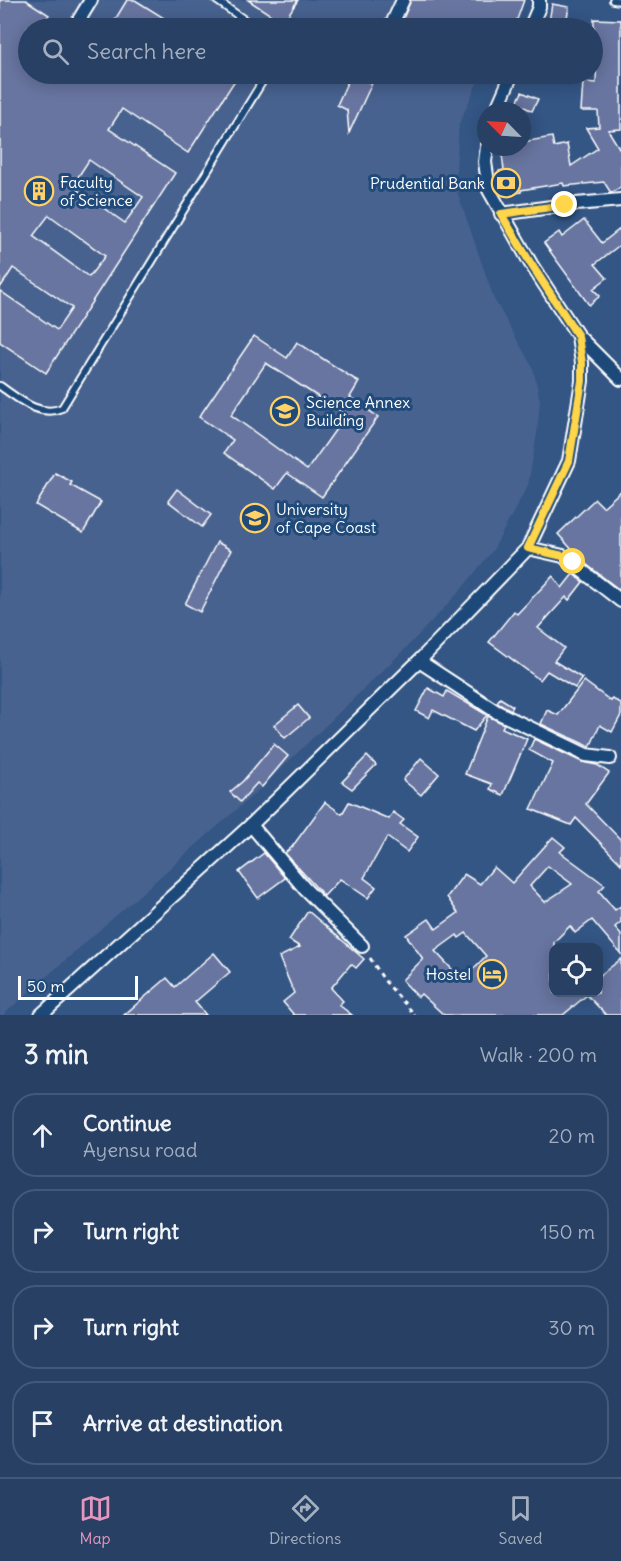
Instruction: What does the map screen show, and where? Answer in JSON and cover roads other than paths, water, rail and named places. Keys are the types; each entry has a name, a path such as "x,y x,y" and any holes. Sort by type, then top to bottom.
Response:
{"street":[{"path":"80,18 91,0"},
{"path":"395,18 403,0"},
{"path":"534,18 539,0"},
{"path":"500,102 508,84"},
{"path":"485,156 484,162 489,190 531,264 578,336 621,379"},
{"path":"501,214 621,200"},
{"path":"41,1015 251,825 419,661 528,548 569,461 582,381 578,336"},
{"path":"528,548 563,556 621,601"},
{"path":"419,661 497,712 586,754 610,758"},
{"path":"251,825 305,889 362,946"}],"lane":[{"path":"216,0 242,18"},
{"path":"613,0 621,1"},
{"path":"0,386 33,408 55,411 62,408 261,84"}],"place":[{"name":"Prudential Bank","path":"506,183"},
{"name":"Faculty of Science","path":"39,191"},
{"name":"Science Annex Building","path":"285,411"},
{"name":"University of Cape Coast","path":"255,518"},
{"name":"Hostel","path":"492,974"}]}
